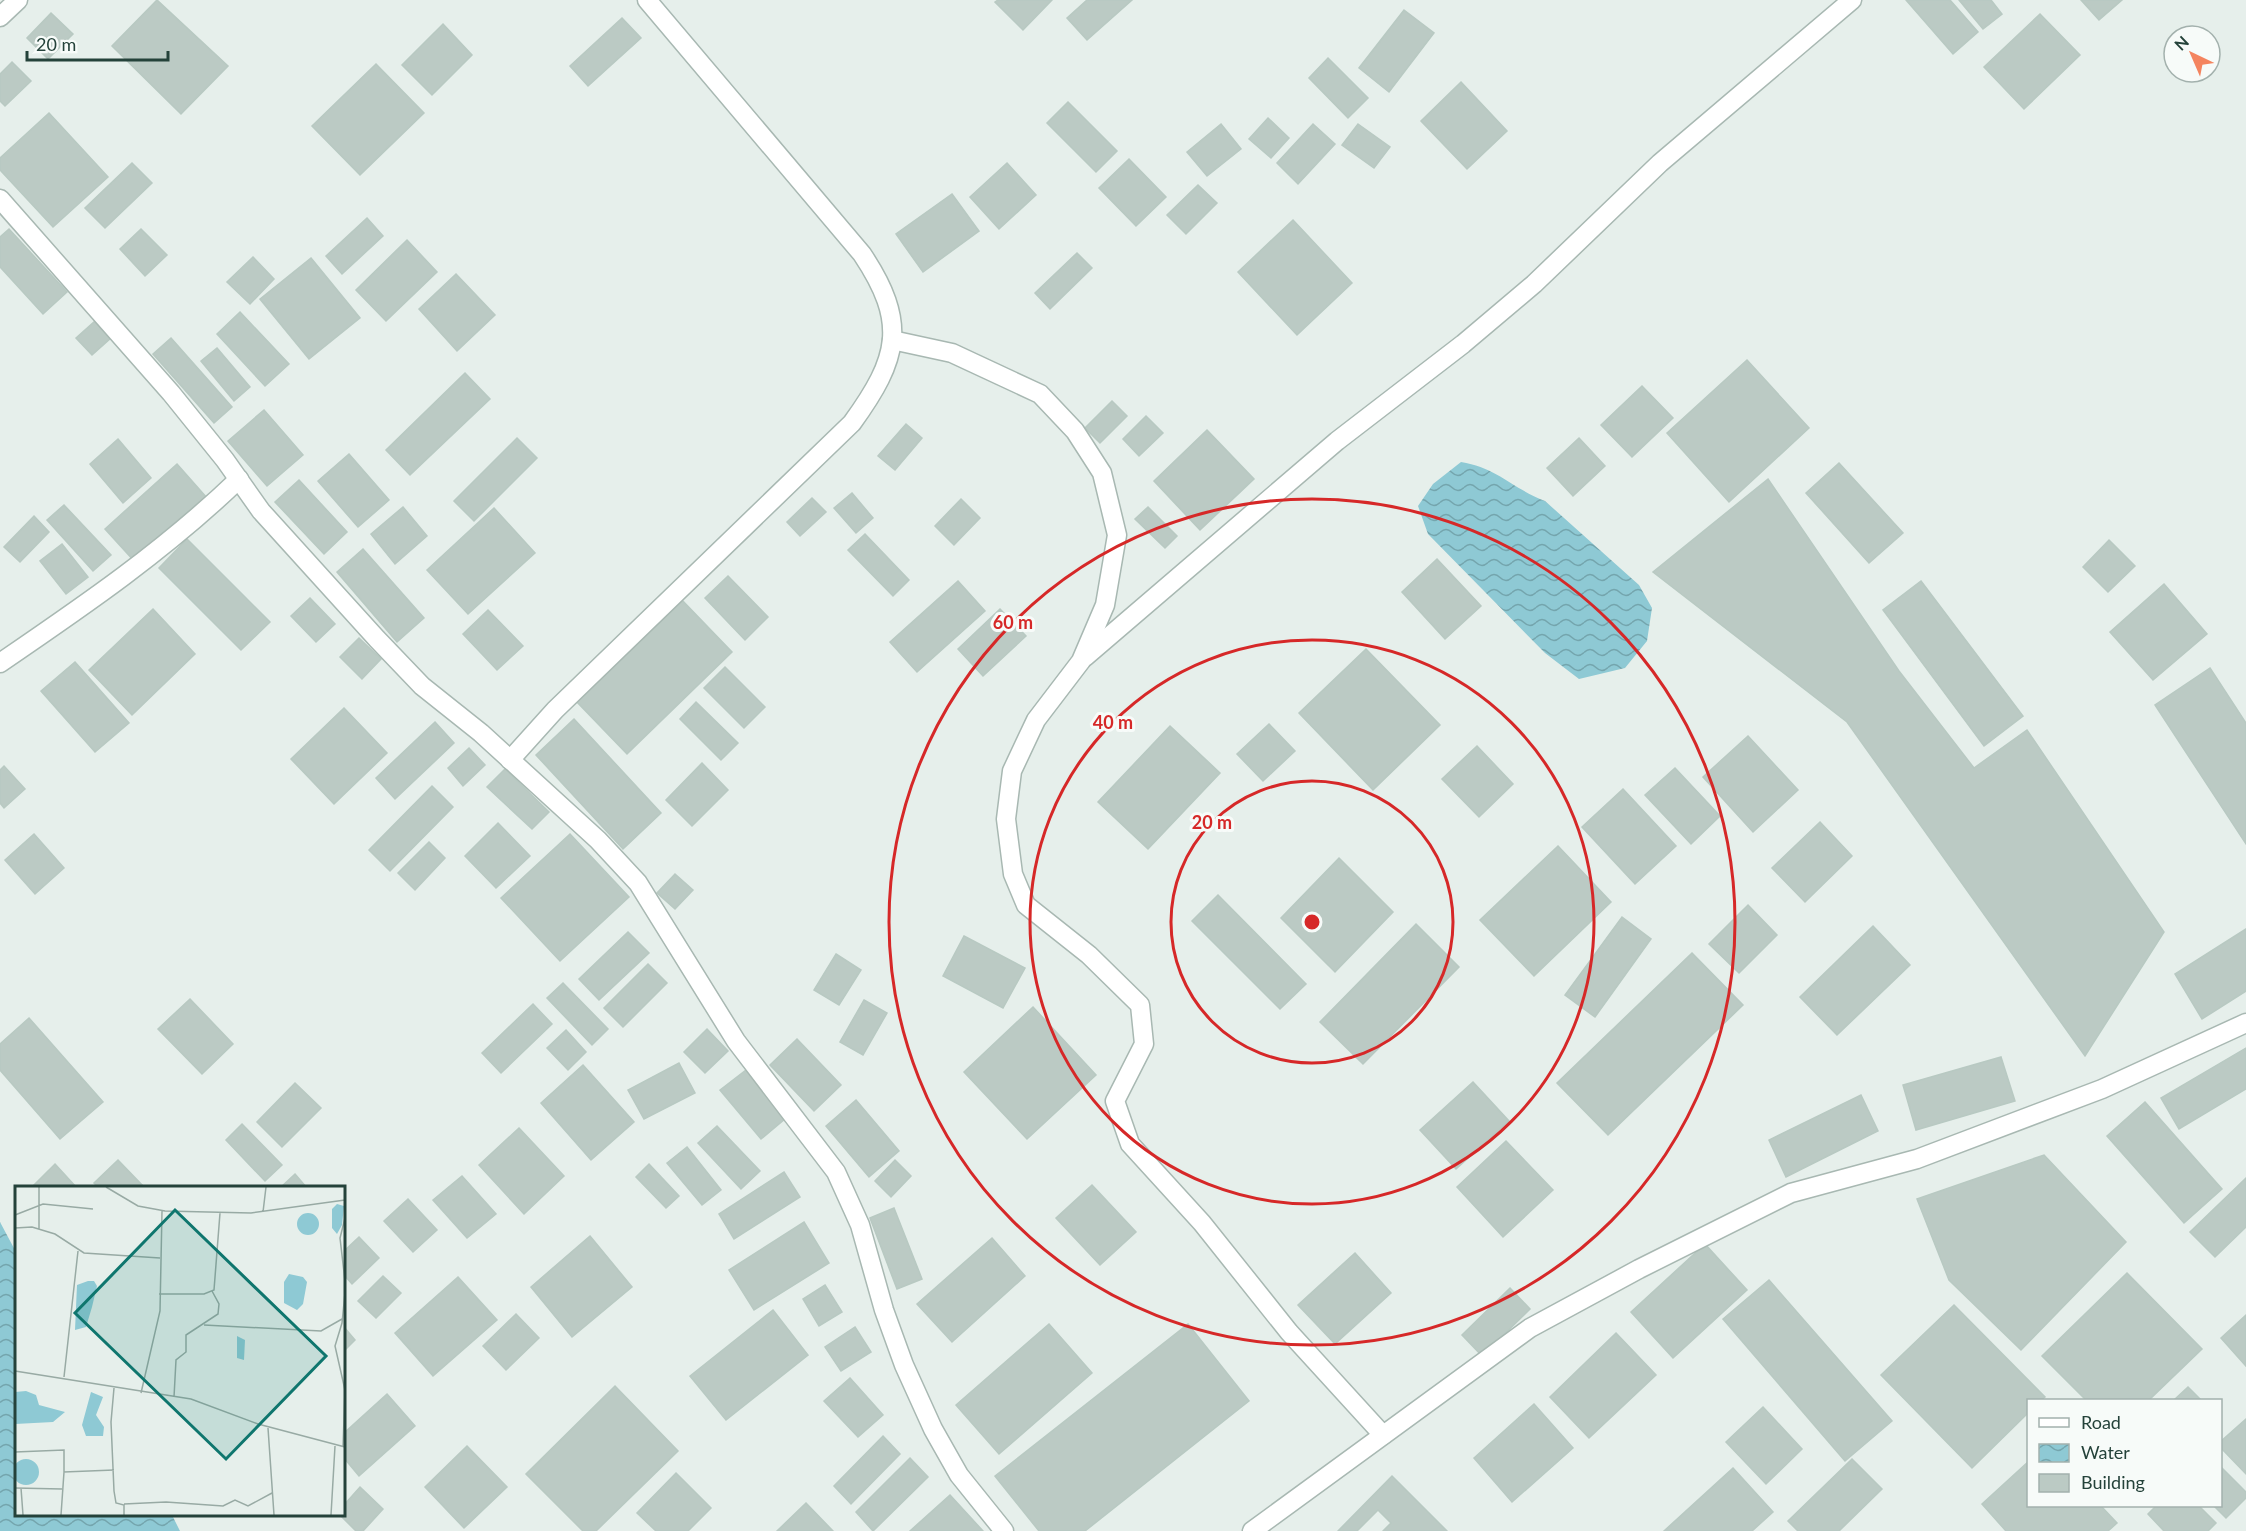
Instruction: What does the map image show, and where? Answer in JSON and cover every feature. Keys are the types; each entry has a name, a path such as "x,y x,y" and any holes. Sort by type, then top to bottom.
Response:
{"street":[{"path":"0,17 18,0"},
{"path":"510,760 555,710 852,423 876,391 891,351 894,319 882,284 862,254 647,0"},
{"path":"1383,1435 1289,1332 1202,1223 1130,1144 1115,1101 1144,1044 1140,1005 1089,955 1026,905 1013,874 1006,819 1012,771 1035,720 1081,661 1337,441 1463,344 1534,284 1660,164 1852,0"},
{"path":"0,199 171,393 239,479 261,511 377,639 422,686 510,760 598,840 638,883 736,1041 836,1172 860,1225 896,1343 933,1429 959,1475 1004,1531"},
{"path":"892,340 952,353 1040,394 1075,430 1102,473 1117,535 1105,605 1081,661"},
{"path":"0,663 72,616 152,555 194,522 239,479"},
{"path":"1252,1531 1530,1328 1639,1269 1791,1193 1917,1160 2102,1089 2246,1023"}],"water":[{"path":"1461,462 1485,469 1545,501 1639,585 1652,608 1647,641 1625,668 1579,679 1545,653 1428,534 1418,506 1433,484"},
{"path":"0,1222 15,1250 15,1516 172,1516 180,1531 0,1531"}],"building":[{"path":"157,0 228,66 181,114 112,46"},
{"path":"998,0 1052,0 1023,30 995,2"},
{"path":"1087,0 1132,0 1087,40 1067,18"},
{"path":"1906,0 1950,0 1978,32 1953,54"},
{"path":"1959,0 1991,0 2002,14 1983,29"},
{"path":"2081,0 2122,0 2099,20"},
{"path":"1404,10 1434,33 1389,92 1359,68"},
{"path":"51,13 73,34 48,59 27,38"},
{"path":"2040,14 2080,55 2024,109 1984,67"},
{"path":"622,18 641,38 588,86 570,66"},
{"path":"443,24 472,55 432,95 402,65"},
{"path":"1328,58 1368,98 1348,118 1309,78"},
{"path":"12,62 31,81 5,106 0,101 0,74"},
{"path":"376,64 424,113 360,175 312,126"},
{"path":"1461,82 1507,131 1467,169 1421,121"},
{"path":"1068,102 1117,151 1096,172 1047,123"},
{"path":"49,113 108,177 53,227 0,170 0,158"},
{"path":"1268,118 1289,138 1271,158 1249,139"},
{"path":"1221,124 1241,149 1207,176 1187,152"},
{"path":"1313,124 1335,144 1298,184 1277,163"},
{"path":"1358,124 1390,147 1374,168 1342,145"},
{"path":"1129,159 1166,197 1136,226 1099,188"},
{"path":"132,163 152,183 105,228 85,208"},
{"path":"1007,163 1036,195 999,229 970,197"},
{"path":"1198,185 1217,203 1186,234 1167,215"},
{"path":"952,194 979,231 923,272 896,234"},
{"path":"367,218 383,236 342,274 326,256"},
{"path":"1293,220 1352,283 1297,335 1238,272"},
{"path":"9,229 67,292 43,314 0,267 0,237"},
{"path":"141,229 167,255 145,276 120,249"},
{"path":"407,240 437,272 386,321 356,290"},
{"path":"1077,253 1092,268 1050,309 1035,293"},
{"path":"253,257 274,279 250,304 227,282"},
{"path":"311,258 360,318 309,359 260,299"},
{"path":"456,274 495,315 457,351 419,309"},
{"path":"240,312 289,364 265,386 217,334"},
{"path":"95,321 111,338 92,355 76,338"},
{"path":"171,338 232,407 214,423 153,354"},
{"path":"217,348 250,387 234,401 201,361"},
{"path":"1747,360 1809,428 1729,502 1667,433"},
{"path":"465,373 490,399 410,475 386,450"},
{"path":"1642,386 1673,418 1632,457 1601,425"},
{"path":"1112,401 1127,416 1100,443 1085,428"},
{"path":"264,410 303,455 267,486 228,441"},
{"path":"1146,416 1163,433 1139,456 1123,439"},
{"path":"906,424 922,438 895,470 878,456"},
{"path":"1207,430 1254,479 1200,530 1154,481"},
{"path":"517,438 537,458 474,521 454,501"},
{"path":"1579,438 1605,466 1573,496 1547,468"},
{"path":"118,439 151,478 123,503 90,464"},
{"path":"349,454 389,500 358,527 318,481"},
{"path":"1839,463 1903,533 1869,563 1806,493"},
{"path":"177,464 207,498 135,562 105,529"},
{"path":"1768,479 1899,671 1974,768 2027,730 2164,932 2085,1056 1847,722 1653,572"},
{"path":"299,480 347,532 324,554 275,502"},
{"path":"852,493 873,518 856,533 834,508"},
{"path":"812,498 826,512 800,536 787,522"},
{"path":"961,499 980,518 954,545 935,526"},
{"path":"64,505 111,555 93,571 47,520"},
{"path":"403,507 427,536 395,564 371,534"},
{"path":"1148,507 1177,536 1165,548 1135,519"},
{"path":"494,508 535,553 468,614 427,570"},
{"path":"34,516 49,532 20,562 4,547"},
{"path":"865,534 909,580 893,596 848,550"},
{"path":"187,539 270,622 241,650 159,568"},
{"path":"2109,540 2135,566 2108,592 2083,567"},
{"path":"62,544 88,577 66,594 40,561"},
{"path":"363,549 424,618 397,642 337,572"},
{"path":"1437,559 1481,606 1445,639 1402,592"},
{"path":"728,576 768,617 745,640 705,598"},
{"path":"958,581 985,611 917,672 890,642"},
{"path":"1921,581 2023,716 1984,746 1883,610"},
{"path":"2164,584 2207,634 2153,680 2110,632"},
{"path":"310,598 335,624 316,642 291,616"},
{"path":"680,598 732,652 627,754 575,700"},
{"path":"153,609 195,654 132,715 89,670"},
{"path":"1000,609 1026,636 983,676 958,649"},
{"path":"488,610 523,646 497,670 463,634"},
{"path":"359,638 381,659 362,679 340,657"},
{"path":"1366,649 1440,725 1373,790 1299,713"},
{"path":"75,662 129,723 95,752 41,691"},
{"path":"725,667 765,707 744,728 704,688"},
{"path":"2210,668 2246,723 2246,844 2155,705"},
{"path":"696,702 738,743 721,760 680,719"},
{"path":"344,708 387,753 334,804 291,759"},
{"path":"574,719 661,813 623,849 536,755"},
{"path":"435,722 454,743 395,799 376,778"},
{"path":"1269,724 1295,751 1263,781 1237,754"},
{"path":"1170,726 1220,773 1148,849 1098,802"},
{"path":"1748,736 1798,790 1753,832 1703,777"},
{"path":"1477,746 1513,784 1479,817 1442,779"},
{"path":"469,748 485,765 463,786 448,768"},
{"path":"702,763 728,790 692,826 666,800"},
{"path":"4,766 25,789 4,808 0,803 0,770"},
{"path":"1675,768 1720,816 1691,844 1645,795"},
{"path":"505,769 549,812 532,829 487,787"},
{"path":"432,786 453,807 390,871 369,850"},
{"path":"1623,789 1676,846 1635,884 1582,827"},
{"path":"1820,822 1852,856 1805,902 1772,868"},
{"path":"498,823 530,856 496,888 465,856"},
{"path":"34,834 64,868 35,894 5,860"},
{"path":"570,834 629,897 560,961 501,898"},
{"path":"429,842 445,858 415,890 398,873"},
{"path":"1558,846 1611,902 1534,976 1480,920"},
{"path":"1339,858 1393,912 1335,972 1281,918"},
{"path":"675,874 693,890 675,909 657,893"},
{"path":"1218,895 1306,984 1280,1009 1192,921"},
{"path":"1748,905 1777,935 1739,973 1709,944"},
{"path":"1622,917 1651,939 1595,1017 1565,995"},
{"path":"1416,924 1459,967 1363,1064 1320,1022"},
{"path":"1873,926 1910,965 1837,1035 1800,997"},
{"path":"2246,929 2246,991 2202,1019 2175,974"},
{"path":"628,932 649,953 599,1000 579,979"},
{"path":"964,936 1025,968 1003,1008 943,976"},
{"path":"1692,953 1743,1005 1608,1135 1557,1083"},
{"path":"836,954 861,970 839,1005 814,990"},
{"path":"648,964 667,983 623,1027 604,1008"},
{"path":"563,983 608,1029 592,1045 547,998"},
{"path":"190,999 233,1044 202,1074 158,1029"},
{"path":"864,1000 887,1013 863,1055 840,1042"},
{"path":"533,1004 552,1024 501,1073 482,1053"},
{"path":"1033,1007 1096,1075 1027,1139 964,1072"},
{"path":"29,1018 103,1102 60,1139 0,1070 0,1044"},
{"path":"707,1029 728,1051 705,1073 684,1052"},
{"path":"566,1030 586,1052 568,1070 547,1048"},
{"path":"797,1039 841,1085 814,1111 770,1065"},
{"path":"2246,1048 2246,1089 2179,1129 2161,1098"},
{"path":"2001,1057 2015,1101 1916,1130 1903,1085"},
{"path":"679,1063 695,1093 644,1119 628,1090"},
{"path":"583,1065 634,1122 591,1160 541,1103"},
{"path":"746,1070 785,1119 761,1139 720,1090"},
{"path":"1473,1082 1509,1121 1456,1169 1420,1130"},
{"path":"295,1083 321,1108 282,1147 257,1122"},
{"path":"1861,1095 1878,1131 1786,1177 1769,1140"},
{"path":"856,1100 899,1151 869,1177 826,1126"},
{"path":"2145,1102 2222,1189 2184,1223 2107,1136"},
{"path":"242,1124 282,1165 265,1181 226,1140"},
{"path":"717,1126 760,1171 741,1189 698,1143"},
{"path":"519,1128 564,1176 524,1214 479,1165"},
{"path":"1506,1141 1553,1190 1503,1237 1457,1187"},
{"path":"687,1147 721,1190 702,1205 667,1163"},
{"path":"2044,1155 2126,1242 2021,1350 1949,1280 1917,1199"},
{"path":"118,1160 143,1186 97,1186 94,1183"},
{"path":"895,1160 911,1176 891,1197 875,1181"},
{"path":"55,1164 75,1186 33,1186"},
{"path":"649,1164 679,1196 666,1208 636,1177"},
{"path":"784,1172 800,1197 734,1239 719,1214"},
{"path":"295,1174 305,1186 282,1186"},
{"path":"462,1176 496,1214 467,1238 433,1200"},
{"path":"2246,1178 2246,1227 2215,1257 2190,1232"},
{"path":"1092,1185 1136,1232 1100,1265 1056,1218"},
{"path":"408,1199 437,1230 413,1252 384,1221"},
{"path":"894,1208 922,1279 897,1289 870,1218"},
{"path":"804,1222 829,1263 754,1310 729,1270"},
{"path":"590,1236 632,1287 572,1337 531,1287"},
{"path":"359,1237 379,1258 352,1284 345,1276 345,1250"},
{"path":"992,1238 1025,1276 952,1342 917,1304"},
{"path":"1705,1244 1747,1290 1673,1358 1631,1312"},
{"path":"1355,1253 1391,1293 1335,1344 1298,1305"},
{"path":"2127,1273 2202,1349 2150,1399 2085,1399 2042,1356"},
{"path":"383,1276 401,1293 376,1318 358,1301"},
{"path":"458,1277 497,1320 433,1376 395,1333"},
{"path":"1769,1280 1892,1421 1845,1461 1723,1319"},
{"path":"825,1285 842,1312 819,1326 803,1299"},
{"path":"1510,1288 1530,1309 1482,1356 1462,1335"},
{"path":"1954,1305 2045,1397 2027,1399 2027,1414 1972,1468 1881,1375"},
{"path":"773,1310 808,1355 726,1420 690,1376"},
{"path":"516,1314 539,1338 506,1370 483,1346"},
{"path":"2246,1315 2246,1366 2221,1338"},
{"path":"1049,1324 1092,1373 999,1454 956,1405"},
{"path":"1188,1324 1249,1401 1085,1531 1039,1531 995,1476"},
{"path":"855,1327 871,1352 841,1371 825,1347"},
{"path":"345,1328 355,1340 345,1350"},
{"path":"1616,1333 1656,1375 1589,1438 1550,1397"},
{"path":"850,1378 883,1415 858,1437 824,1401"},
{"path":"615,1386 678,1451 596,1531 583,1531 526,1474"},
{"path":"2188,1387 2200,1399 2175,1399"},
{"path":"387,1394 415,1426 359,1476 345,1459 345,1432"},
{"path":"1534,1404 1573,1448 1512,1502 1474,1458"},
{"path":"1763,1407 1802,1449 1766,1484 1726,1442"},
{"path":"2246,1419 2246,1474 2222,1449 2222,1440"},
{"path":"883,1436 900,1454 851,1504 834,1486"},
{"path":"467,1446 507,1487 464,1528 425,1487"},
{"path":"910,1458 928,1477 873,1531 856,1512"},
{"path":"1852,1459 1882,1489 1839,1531 1798,1531 1788,1521"},
{"path":"2027,1463 2027,1507 2102,1507 2117,1523 2108,1531 2006,1531 1982,1504"},
{"path":"1733,1468 1773,1512 1752,1531 1664,1531"},
{"path":"2222,1468 2246,1492 2246,1498 2226,1518 2215,1507 2222,1507"},
{"path":"676,1473 711,1508 688,1531 656,1531 637,1513"},
{"path":"1392,1476 1447,1531 1383,1531 1391,1523 1378,1510 1357,1531 1338,1531"},
{"path":"360,1487 383,1509 363,1531 356,1531 341,1516 345,1516 345,1504"},
{"path":"950,1495 983,1531 910,1531"},
{"path":"806,1503 833,1531 777,1531"},
{"path":"2155,1507 2200,1507 2216,1523 2208,1531 2164,1531 2148,1514"}]}
